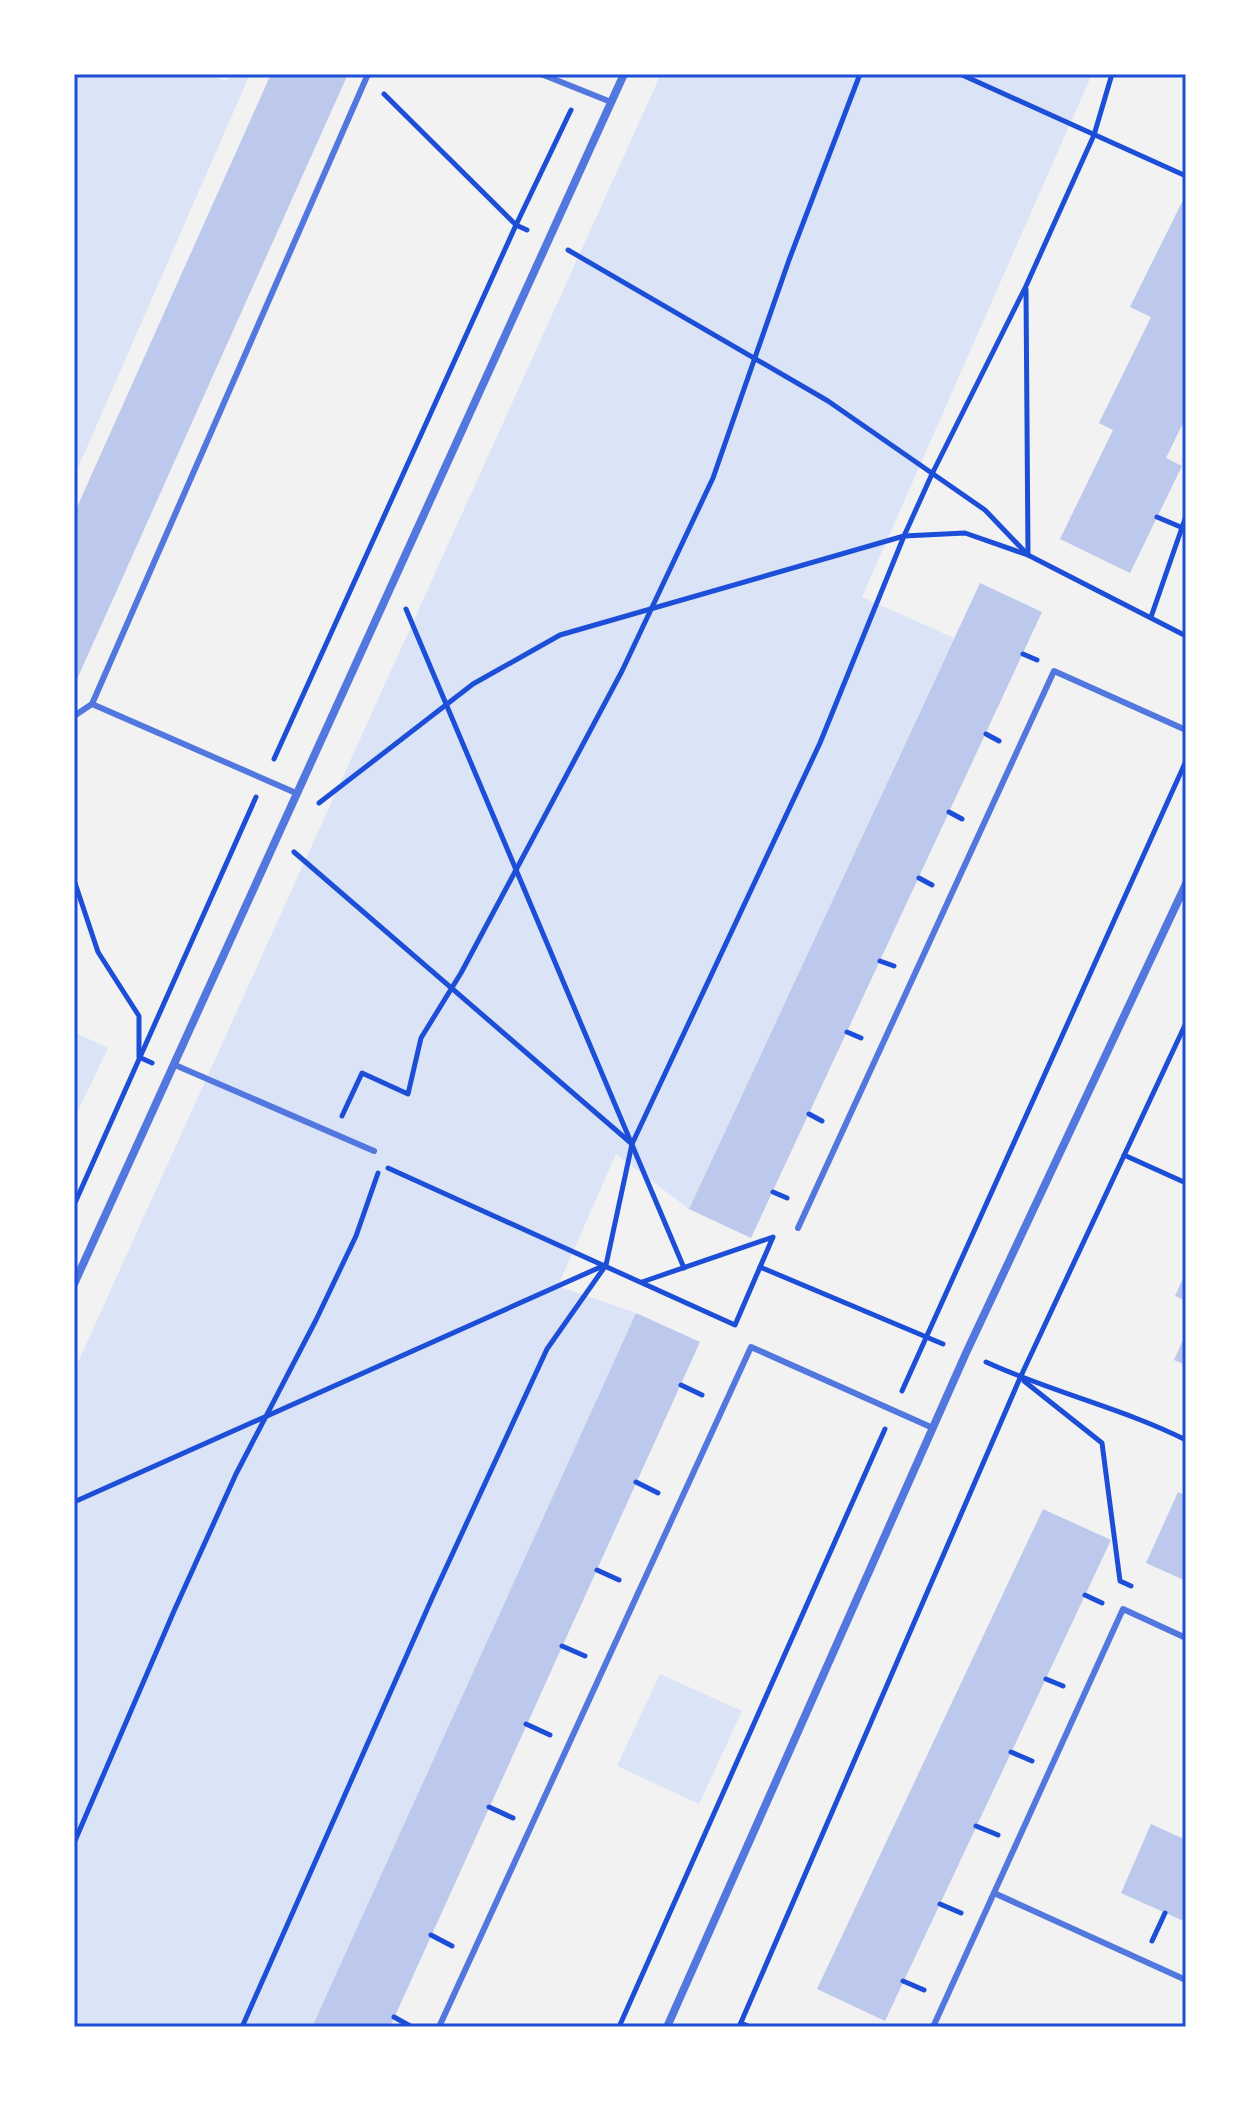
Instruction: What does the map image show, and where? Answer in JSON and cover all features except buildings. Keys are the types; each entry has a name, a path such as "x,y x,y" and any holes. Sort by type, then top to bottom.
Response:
{"street":[{"path":"74,1284 624,74"},
{"path":"667,2027 966,1353 1186,884"}],"lane":[{"path":"541,74 611,102"},
{"path":"74,716 92,704 367,75"},
{"path":"798,1228 1054,671 1186,730"},
{"path":"92,704 296,793"},
{"path":"175,1065 374,1151"},
{"path":"439,2027 751,1347 933,1428"},
{"path":"933,2027 1123,1609 1186,1638"},
{"path":"994,1893 1186,1980"}],"path":[{"path":"334,1134 362,1073 408,1094 421,1038 452,989 622,671 713,478 789,260 860,74"},
{"path":"960,74 1186,176"},
{"path":"242,2027 433,1596 547,1349 606,1265 632,1144 820,743 932,474 1026,286 1094,135 1112,74"},
{"path":"367,75 516,225 548,239 828,401 985,510 1028,555"},
{"path":"74,1205 516,225 580,91"},
{"path":"1026,286 1028,555"},
{"path":"1151,617 1186,516"},
{"path":"1157,517 1183,528"},
{"path":"313,808 473,684 560,635 904,536 965,533 1028,555 1186,636"},
{"path":"393,579 684,1268"},
{"path":"619,2027 1186,761"},
{"path":"949,812 966,822"},
{"path":"276,837 632,1144"},
{"path":"919,878 936,887"},
{"path":"74,880 98,952 139,1016 139,1057"},
{"path":"880,961 898,968"},
{"path":"750,2027 740,2025 1020,1378 1186,1023"},
{"path":"847,1032 865,1040"},
{"path":"809,1114 827,1123"},
{"path":"1124,1155 1186,1183"},
{"path":"74,1843 236,1474 356,1236 381,1165 735,1325 773,1237 642,1282"},
{"path":"773,1192 791,1200"},
{"path":"74,1502 606,1265"},
{"path":"760,1267 1020,1378 1155,1424 1186,1440"},
{"path":"1020,1378 1102,1443 1120,1581"},
{"path":"681,1385 702,1395"},
{"path":"636,1482 658,1493"},
{"path":"597,1570 619,1580"},
{"path":"1085,1595 1109,1607"},
{"path":"562,1646 585,1656"},
{"path":"1046,1679 1071,1690"},
{"path":"526,1724 550,1735"},
{"path":"1011,1752 1037,1764"},
{"path":"489,1807 513,1818"},
{"path":"976,1826 1002,1837"},
{"path":"940,1904 967,1915"},
{"path":"1151,1943 1165,1913"},
{"path":"431,1935 455,1947"},
{"path":"903,1981 931,1993"},
{"path":"394,2017 412,2027"}],"shaded area":[{"path":"74,74 209,74 226,81 230,74 250,74 74,477"},
{"path":"661,74 1092,74 862,597 954,638 689,1209 616,1154 558,1286 636,1313 312,2027 74,2027 74,1371"},
{"path":"74,1032 108,1048 74,1119"},
{"path":"660,1674 742,1711 699,1804 617,1766"}]}
